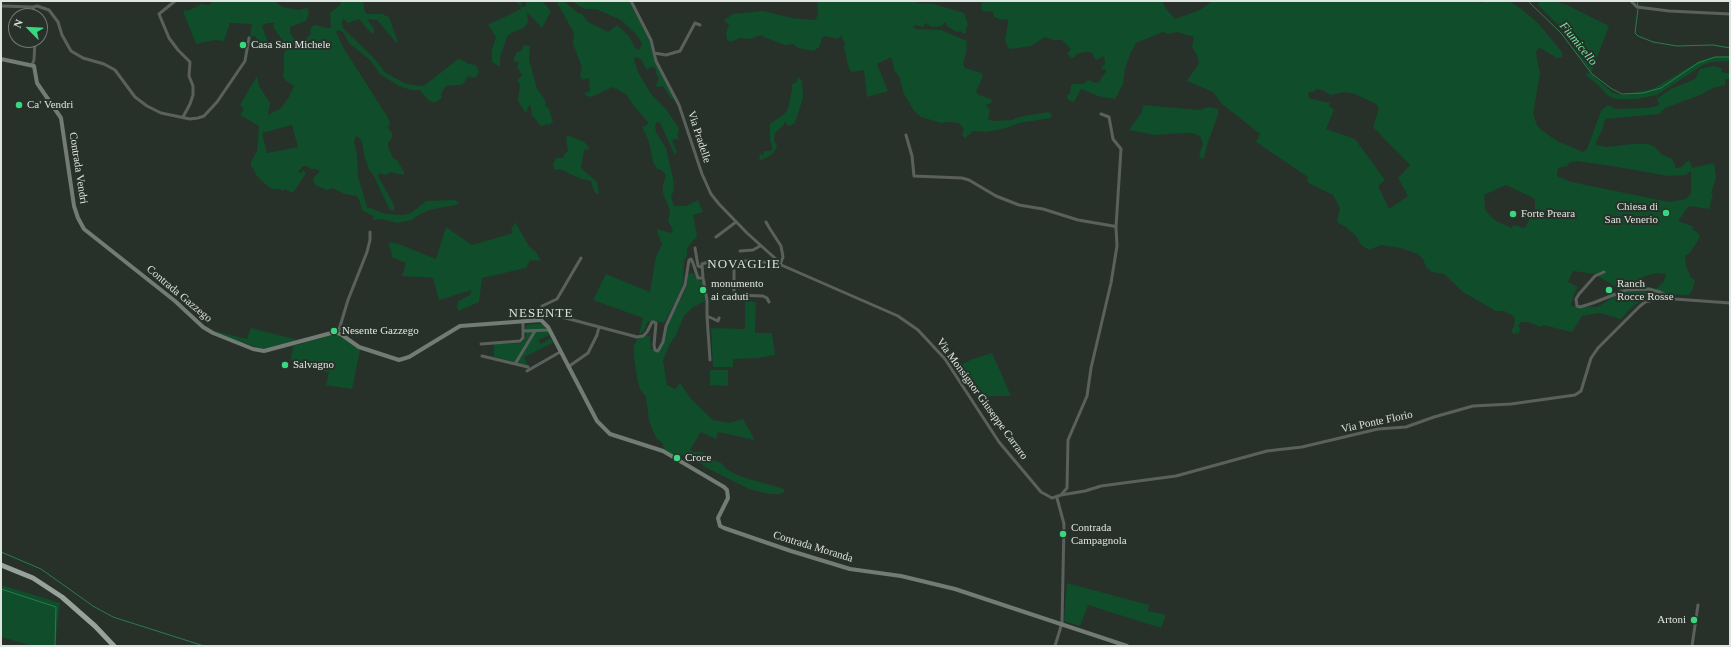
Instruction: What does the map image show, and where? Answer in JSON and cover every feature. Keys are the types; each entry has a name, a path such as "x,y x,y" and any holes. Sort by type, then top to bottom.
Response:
{"highway":[{"path":"1,565 33,578 62,597 95,626 114,646"}],"street":[{"path":"175,1 159,14 161,22 169,38 190,62 189,76 193,86 193,95 183,117"},
{"name":"Via Pradelle","path":"631,1 651,40 656,61 679,105 706,184 719,204 760,246 777,260 779,265"},
{"path":"1631,1 1637,7 1669,11 1730,14"},
{"path":"1,6 33,8 37,6 44,8"},
{"path":"48,11 53,14 60,27 63,39 71,51 83,58 112,68 136,97 147,106 161,113 183,117 198,118 204,116 212,108 245,62 249,38"},
{"path":"654,53 666,55 680,51 695,23 700,25"},
{"name":"Contrada Vendri","path":"35,48 34,60 32,65 36,70 37,83 61,118 73,199 78,218 87,231 125,261"},
{"path":"1,59 32,65"},
{"path":"1055,646 1062,623 1064,524 1057,498 1067,488 1068,440 1087,396 1091,368 1112,283 1117,246 1116,228 1121,149 1113,139 1109,116 1101,114"},
{"path":"906,134 912,156 914,176 962,178 969,180 996,196 1019,206 1043,209 1078,220 1113,226 1116,228"},
{"path":"716,237 736,222"},
{"path":"701,267 702,264 708,262 734,261 756,261 779,265 783,256 781,246 766,222"},
{"path":"370,232 367,252 348,300 338,333 359,347 396,359 403,359 458,327 542,320"},
{"path":"740,251 753,250 760,246"},
{"path":"695,248 698,266 701,267 707,300 710,360"},
{"path":"581,258 558,299 542,306 542,320 549,330 568,367 588,353 597,335 599,327"},
{"path":"543,312 637,337 643,336 647,332 652,322 654,322 656,323 654,345 655,350 658,351 663,342 666,326 685,285 688,260 691,259 694,263 698,278 702,278"},
{"name":"Contrada Gazzego","path":"125,261 208,330 221,337 255,350 269,351 333,333 338,333"},
{"path":"734,261 734,292 737,295 763,296 767,298 769,302"},
{"name":"Via Monsignor Giuseppe Carraro","path":"779,265 898,316 918,330 944,359 1014,461 1041,492 1048,497 1057,498"},
{"name":"Via Ponte Florio","path":"1604,272 1595,276 1579,294 1576,299 1577,306 1580,307 1593,303 1626,290 1649,289 1673,298"},
{"name":"Via Ponte Florio","path":"1061,495 1085,491 1101,486 1176,476 1267,451 1302,447 1378,429 1406,427 1473,406 1511,404 1576,396 1581,391 1594,353 1618,327 1645,302 1653,299 1673,298 1730,304"},
{"path":"707,316 718,321 719,318"},
{"path":"481,344 520,341 523,338 523,321"},
{"path":"523,331 549,330"},
{"path":"515,364 535,331"},
{"path":"482,356 515,364 528,369 560,352"},
{"name":"Contrada Moranda","path":"568,367 597,421 610,434 663,451 724,486 727,490 728,498 718,518 718,523 724,528 790,551 850,569 901,576 938,584 1062,623 1127,646"},
{"path":"1692,646 1698,605"}],"green space":[{"path":"214,1 273,1 283,7 299,10 307,8 309,13 306,21 290,27 290,33 299,42 303,41 311,34 310,29 312,26 316,25 331,28 330,13 339,6 342,1 363,1 365,12 367,14 382,14 389,17 398,42 396,43 377,20 367,19 374,28 374,34 369,31 359,19 348,23 343,19 343,28 373,57 386,73 406,84 422,86 458,59 469,64 476,65 479,72 476,77 473,78 468,76 464,83 460,85 446,86 441,94 442,98 434,103 427,99 420,90 411,90 399,86 380,74 370,60 349,43 343,32 338,30 336,32 343,47 387,116 390,123 388,128 392,133 392,138 388,143 388,147 393,158 397,160 404,172 404,175 390,172 386,175 379,173 378,176 394,205 394,211 390,210 374,176 369,170 364,155 362,141 356,136 354,141 357,155 358,176 367,207 386,214 403,215 411,213 426,201 455,200 460,204 429,210 412,220 397,223 382,219 372,220 374,216 362,210 357,196 345,194 332,188 327,190 317,186 314,183 313,178 320,171 306,166 303,166 298,172 301,173 303,170 306,173 293,193 285,189 282,191 280,189 272,189 265,184 256,175 254,169 251,167 251,162 257,151 259,126 240,115 244,109 240,105 257,76 259,86 270,103 268,115 281,108 289,97 294,86 285,80 283,76 284,54 287,47 273,27 274,23 267,23 262,26 268,42 259,42 255,36 250,37 252,24 230,23 224,41 215,40 196,44 183,11 190,10 201,4 209,5","holes":["292,125 298,147 267,153 262,133"]},
{"path":"516,1 520,1 522,7 525,7 527,1 542,1 551,11 542,28 527,12 528,22 524,28 511,33 507,37 500,57 500,67 492,62 492,49 496,37 488,25 521,9"},
{"path":"556,1 564,1 578,13 582,14 588,22 608,32 617,25 629,36 635,48 640,50 642,43 635,33 621,20 596,9 586,9 572,1 629,1 650,39 655,59 675,98 671,98 663,86 657,87 656,85 659,79 656,69 651,66 648,70 641,59 635,57 634,60 638,72 651,94 666,109 678,127 679,132 677,134 679,140 675,139 672,141 677,152 675,155 660,123 657,122 655,125 656,132 666,148 673,178 674,191 671,196 674,206 686,206 698,200 703,212 693,215 697,236 687,248 687,256 684,260 683,283 679,295 664,323 650,321 647,323 644,331 639,335 643,318 593,300 606,274 650,292 656,257 662,244 657,229 671,233 673,230 668,220 670,214 669,208 663,193 663,185 666,175 662,170 657,169 653,162 649,142 642,127 648,124 647,121 633,105 627,95 613,87 591,97 585,95 585,93 590,91 589,78 583,80 580,76 582,67 573,44 574,33"},
{"path":"817,1 913,1 918,3 934,4 964,13 968,25 965,33 963,34 961,31 957,32 948,27 945,22 942,26 932,27 926,23 923,27 915,25 913,27 916,29 941,30 967,41 963,64 965,68 981,73 983,76 976,92 979,95 991,99 992,102 986,105 990,110 988,119 993,121 1012,120 1019,117 1048,112 1052,114 1051,118 1019,123 1006,128 986,132 973,131 965,138 962,135 964,130 959,123 941,123 921,117 914,111 904,94 899,76 894,70 891,57 877,64 888,91 867,97 864,70 852,72 849,69 844,47 845,44 841,35 838,39 825,36 822,38 819,47 814,51 798,48 793,44 785,45 761,35 750,39 740,38 730,42 727,40 726,33 729,25 724,20 733,14 763,11 792,18 814,20 816,19 818,13"},
{"path":"983,1 1163,1 1167,10 1175,19 1200,10 1212,1 1477,1 1482,3 1486,1 1509,1 1538,23 1562,52 1562,57 1557,58 1538,48 1536,53 1540,74 1533,114 1537,125 1540,129 1557,141 1583,152 1587,149 1601,111 1606,106 1608,105 1616,109 1658,106 1658,98 1671,89 1695,79 1700,69 1713,66 1722,68 1721,72 1730,74 1730,80 1725,80 1725,85 1713,88 1700,95 1665,108 1659,114 1606,119 1596,142 1596,145 1606,147 1648,144 1655,147 1661,154 1672,159 1676,168 1682,167 1686,162 1690,161 1692,168 1714,163 1716,178 1711,193 1713,194 1709,209 1689,206 1678,221 1694,227 1692,229 1698,233 1700,237 1690,253 1685,256 1686,265 1691,278 1695,280 1692,291 1688,295 1663,294 1649,296 1633,306 1621,319 1600,313 1582,316 1572,332 1543,325 1542,327 1527,322 1521,322 1518,325 1520,329 1519,333 1514,334 1511,331 1514,327 1515,319 1512,315 1504,311 1496,311 1463,292 1444,274 1432,272 1426,267 1423,259 1418,254 1401,248 1381,245 1369,250 1361,245 1356,236 1346,227 1338,223 1337,220 1340,208 1333,195 1307,182 1308,177 1256,142 1260,134 1222,104 1213,92 1187,81 1199,63 1197,55 1192,47 1194,37 1177,32 1168,34 1163,32 1136,43 1125,68 1123,84 1115,99 1098,96 1081,89 1074,102 1068,100 1067,95 1070,94 1071,86 1073,84 1084,84 1088,80 1096,83 1100,82 1101,78 1106,72 1106,69 1101,68 1105,64 1104,56 1096,60 1091,52 1085,52 1076,54 1075,57 1072,58 1067,54 1071,49 1062,40 1053,40 1045,37 1031,46 1011,49 1008,48 1005,40 1008,22 1007,19 1001,20 994,17 993,12 982,11 981,6","holes":["1316,89 1322,90 1331,95 1345,92 1355,94 1376,104 1379,109 1373,127 1410,165 1398,178 1408,196 1389,209 1378,186 1385,180 1355,139 1326,129 1334,110 1329,106 1330,103 1309,98 1309,92 1314,92","1577,161 1668,176 1685,175 1691,171 1691,193 1686,199 1669,202 1571,182 1557,176 1558,168 1567,166 1570,162","1506,185 1535,199 1535,219 1530,218 1525,228 1513,225 1512,228 1496,221 1485,209 1484,195","1573,271 1595,274 1619,289 1614,297 1597,307 1571,306 1574,294 1578,287 1568,282","1656,273 1666,274 1664,281 1656,289 1644,286 1645,283 1642,279 1643,277"]},
{"path":"1539,1 1554,1 1567,5 1609,26 1591,73 1563,30 1538,5"},
{"path":"524,45 530,46 529,60 537,89 546,101 545,106 549,109 553,122 549,125 540,125 531,114 530,105 527,113 518,101 520,84 517,81 522,75 517,67 519,62 515,62 513,60 517,52 521,51"},
{"path":"1730,56 1730,61 1711,62 1703,65 1657,95 1637,99 1616,99 1608,96 1586,75 1587,73 1590,73 1613,93 1622,95 1653,89 1699,61 1713,57"},
{"path":"798,77 802,81 803,98 795,123 789,126 784,122 784,125 775,133 774,141 777,145 775,151 770,156 761,160 759,159 760,154 763,155 765,151 771,151 772,148 770,140 770,124 784,114 788,109 792,84 796,83"},
{"path":"1143,105 1200,110 1209,107 1218,109 1218,115 1204,158 1201,159 1199,155 1203,144 1200,136 1192,133 1155,135 1129,130 1142,112"},
{"path":"568,135 584,142 589,147 589,149 584,150 581,168 597,182 599,193 597,194 594,191 591,181 581,179 560,169 554,169 553,164 556,158 563,158 568,151 566,138"},
{"path":"515,222 529,246 536,252 541,261 530,260 526,268 482,278 479,302 458,311 458,301 470,295 472,290 439,300 433,278 402,276 406,263 392,257 391,250 388,245 391,242 436,259 446,227 472,245 513,233 511,230"},
{"path":"693,273 700,281 706,279 705,301 693,307 684,316 676,335 670,344 663,360 667,385 675,389 680,383 691,399 713,420 730,423 743,419 755,440 718,432 716,439 701,432 690,450 694,452 702,452 739,476 784,489 784,492 780,494 769,494 749,489 705,467 696,459 682,455 676,458 665,451 662,442 657,439 652,428 649,420 646,397 640,389 637,378 634,346 637,339 645,335 650,336 651,349 655,351 659,350 665,329 685,291 688,274"},
{"path":"745,301 756,302 755,333 772,333 775,355 757,358 733,359 733,367 713,367 711,328 745,329"},
{"path":"527,325 544,325 550,335 538,340 541,344 551,338 553,343 524,357 528,366 494,357 494,344 521,343 524,341 526,336 525,329"},
{"path":"251,328 298,340 263,349 231,339 211,330 247,339"},
{"path":"336,334 360,350 352,389 326,385 329,372 303,368 291,360 293,346"},
{"path":"992,353 1011,396 990,396 982,404 956,368 970,360"},
{"path":"710,370 728,370 728,386 710,385"},
{"path":"1067,583 1149,605 1148,611 1166,615 1161,628 1088,605 1080,626 1064,621"},
{"path":"1,585 60,603 55,646 33,646 1,637"}],"waterway":[{"name":"Fiumicello","path":"1528,1 1561,33 1592,74 1612,89 1622,94 1643,93 1661,88 1698,63 1715,57 1730,57"},
{"path":"1637,1 1638,6"},
{"path":"1638,9 1635,33 1638,36 1653,42 1677,46 1713,45 1730,48"},
{"path":"1,552 41,569 93,606 113,617 204,646"},
{"path":"1,589 56,607 55,646"}],"place":[{"name":"Casa San Michele","path":"243,45"},
{"name":"Ca' Vendri","path":"19,105"},
{"name":"Chiesa di San Venerio","path":"1666,213"},
{"name":"Forte Preara","path":"1513,214"},
{"name":"monumento ai caduti","path":"703,290"},
{"name":"Ranch Rocce Rosse","path":"1609,290"},
{"name":"Nesente Gazzego","path":"334,331"},
{"name":"Salvagno","path":"285,365"},
{"name":"Croce","path":"677,458"},
{"name":"Contrada Campagnola","path":"1063,534"},
{"name":"Artoni","path":"1694,620"}],"district":[{"name":"NOVAGLIE","path":"744,265"},
{"name":"NESENTE","path":"541,314"}]}
